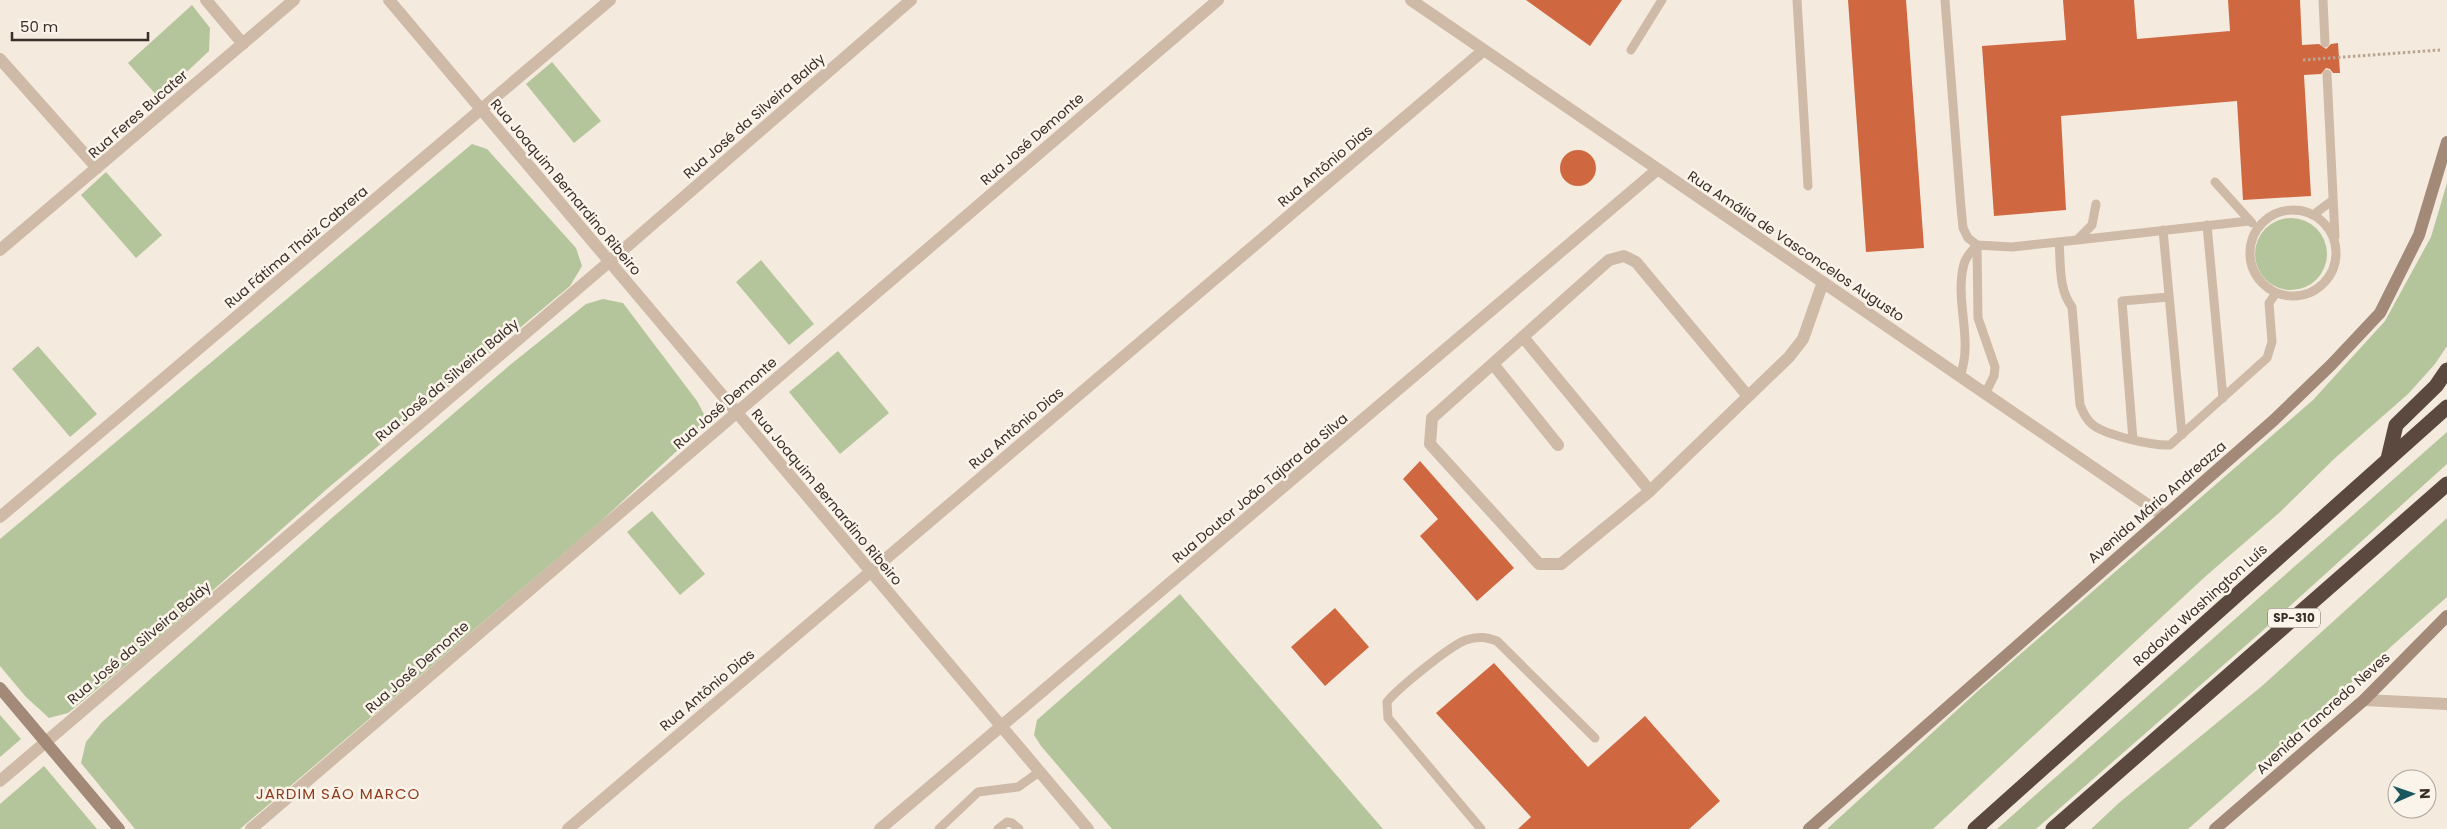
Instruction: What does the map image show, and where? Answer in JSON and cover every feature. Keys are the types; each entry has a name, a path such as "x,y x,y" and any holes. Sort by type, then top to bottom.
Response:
{"highway":[{"path":"2388,459 2396,425 2436,386 2447,370"},
{"name":"Rodovia Washington Luís","path":"1976,829 2447,407"},
{"name":"SP-310","path":"2053,829 2447,484"}],"main road":[{"name":"Avenida Mário Andreazza","path":"1809,829 2274,420 2331,365 2380,313 2419,236 2447,142"},
{"name":"Avenida Tancredo Neves","path":"2215,829 2364,700 2447,616"},
{"path":"0,688 119,829"}],"street":[{"path":"206,0 242,44"},
{"name":"Rua Feres Bucater","path":"0,250 294,0"},
{"name":"Rua Joaquim Bernardino Ribeiro","path":"388,0 1088,829"},
{"name":"Rua Fátima Thaiz Cabrera","path":"0,517 610,0"},
{"name":"Rua José da Silveira Baldy","path":"0,781 609,262 911,0"},
{"name":"Rua José Demonte","path":"251,829 1218,0"},
{"name":"Rua Amália de Vasconcelos Augusto","path":"1411,0 2164,516"},
{"name":"Rua Antônio Dias","path":"568,829 1484,50"},
{"path":"0,59 97,168"},
{"name":"Rua Doutor João Tajara da Silva","path":"880,829 1658,169"},
{"path":"1747,395 1636,262 1624,256 1609,260 1432,418 1430,444 1539,564 1561,564 1650,491 1747,395 1789,357 1803,339 1823,282"},
{"path":"1523,337 1650,491"},
{"path":"1493,364 1558,445"},
{"path":"2364,700 2447,704"}],"lane":[{"path":"1631,50 1662,0"},
{"path":"1797,0 1808,186"},
{"path":"1945,0 1962,221 1968,238 1977,245 2012,247 2249,221"},
{"path":"2323,0 2325,43"},
{"path":"2327,74 2336,247 2333,270 2319,288 2298,296 2276,293 2259,280 2252,266 2250,250 2257,229 2274,214 2285,210 2297,210 2313,215 2327,226 2333,236 2336,247"},
{"path":"2215,182 2257,229"},
{"path":"2313,215 2333,200"},
{"path":"2076,240 2092,225 2096,204"},
{"path":"2207,225 2223,398"},
{"path":"2163,230 2182,435"},
{"path":"2059,242 2063,288 2065,298 2072,307 2080,405 2084,415 2093,426 2153,446 2170,445 2267,358 2272,342 2269,303 2276,293"},
{"path":"1960,376 1966,352 1962,287 1964,264 1968,255 1977,245"},
{"path":"1977,245 1978,318 1994,367 1994,376 1985,394"},
{"path":"2133,440 2122,301 2169,297"},
{"path":"1481,829 1388,718 1387,702 1397,690 1465,640 1483,636 1497,641 1595,738"},
{"path":"939,829 978,792 1018,787 1039,772"},
{"path":"998,829 1007,822 1020,829"}],"path":[{"path":"2303,60 2440,50"}],"green space":[{"path":"192,5 210,28 209,51 159,98 128,63"},
{"path":"552,62 601,121 574,143 526,84"},
{"path":"472,144 487,149 576,248 582,266 570,286 328,488 159,638 68,713 49,718 26,697 0,666 0,539"},
{"path":"106,172 162,235 136,258 81,195"},
{"path":"2447,183 2447,346 2435,364 2408,394 2334,459 2279,513 2207,575 1933,829 1827,829 1979,690 2313,400 2385,321 2431,237"},
{"path":"2291,218 2311,224 2321,234 2327,254 2321,274 2311,284 2291,290 2271,284 2261,274 2255,254 2261,234 2271,224"},
{"path":"761,260 814,324 789,345 736,282"},
{"path":"603,299 623,303 697,401 708,422 598,524 240,829 135,829 81,763 86,742 102,722 326,523 510,365 586,304"},
{"path":"38,346 97,414 70,437 12,369"},
{"path":"838,351 889,413 840,454 789,392"},
{"path":"2447,432 2447,464 2260,633 2036,829 1997,829"},
{"path":"652,511 705,574 680,595 627,532"},
{"path":"2447,518 2447,597 2188,829 2091,829 2120,802 2262,686"},
{"path":"1180,594 1383,829 1112,829 1041,746 1034,735 1037,720"},
{"path":"0,715 21,739 0,757"},
{"path":"44,766 97,829 0,829 0,804"}],"building":[{"path":"1526,0 1622,0 1590,46"},
{"path":"1848,0 1906,0 1924,248 1866,252"},
{"path":"2063,0 2134,0 2137,39 2230,31 2228,0 2300,0 2302,45 2319,44 2326,49 2331,44 2338,43 2340,73 2333,73 2330,69 2326,68 2321,74 2304,75 2311,196 2243,200 2237,101 2061,116 2066,210 1994,216 1982,46 2066,40"},
{"path":"1578,150 1590,156 1596,168 1590,180 1578,186 1566,180 1560,168 1566,156"},
{"path":"1420,461 1514,568 1477,601 1420,536 1438,519 1403,479"},
{"path":"1335,608 1369,647 1325,686 1291,647"},
{"path":"1494,663 1588,767 1645,716 1720,801 1689,829 1518,829 1531,817 1436,713"}],"district":[{"name":"JARDIM SÃO MARCO","path":"338,794"}]}
